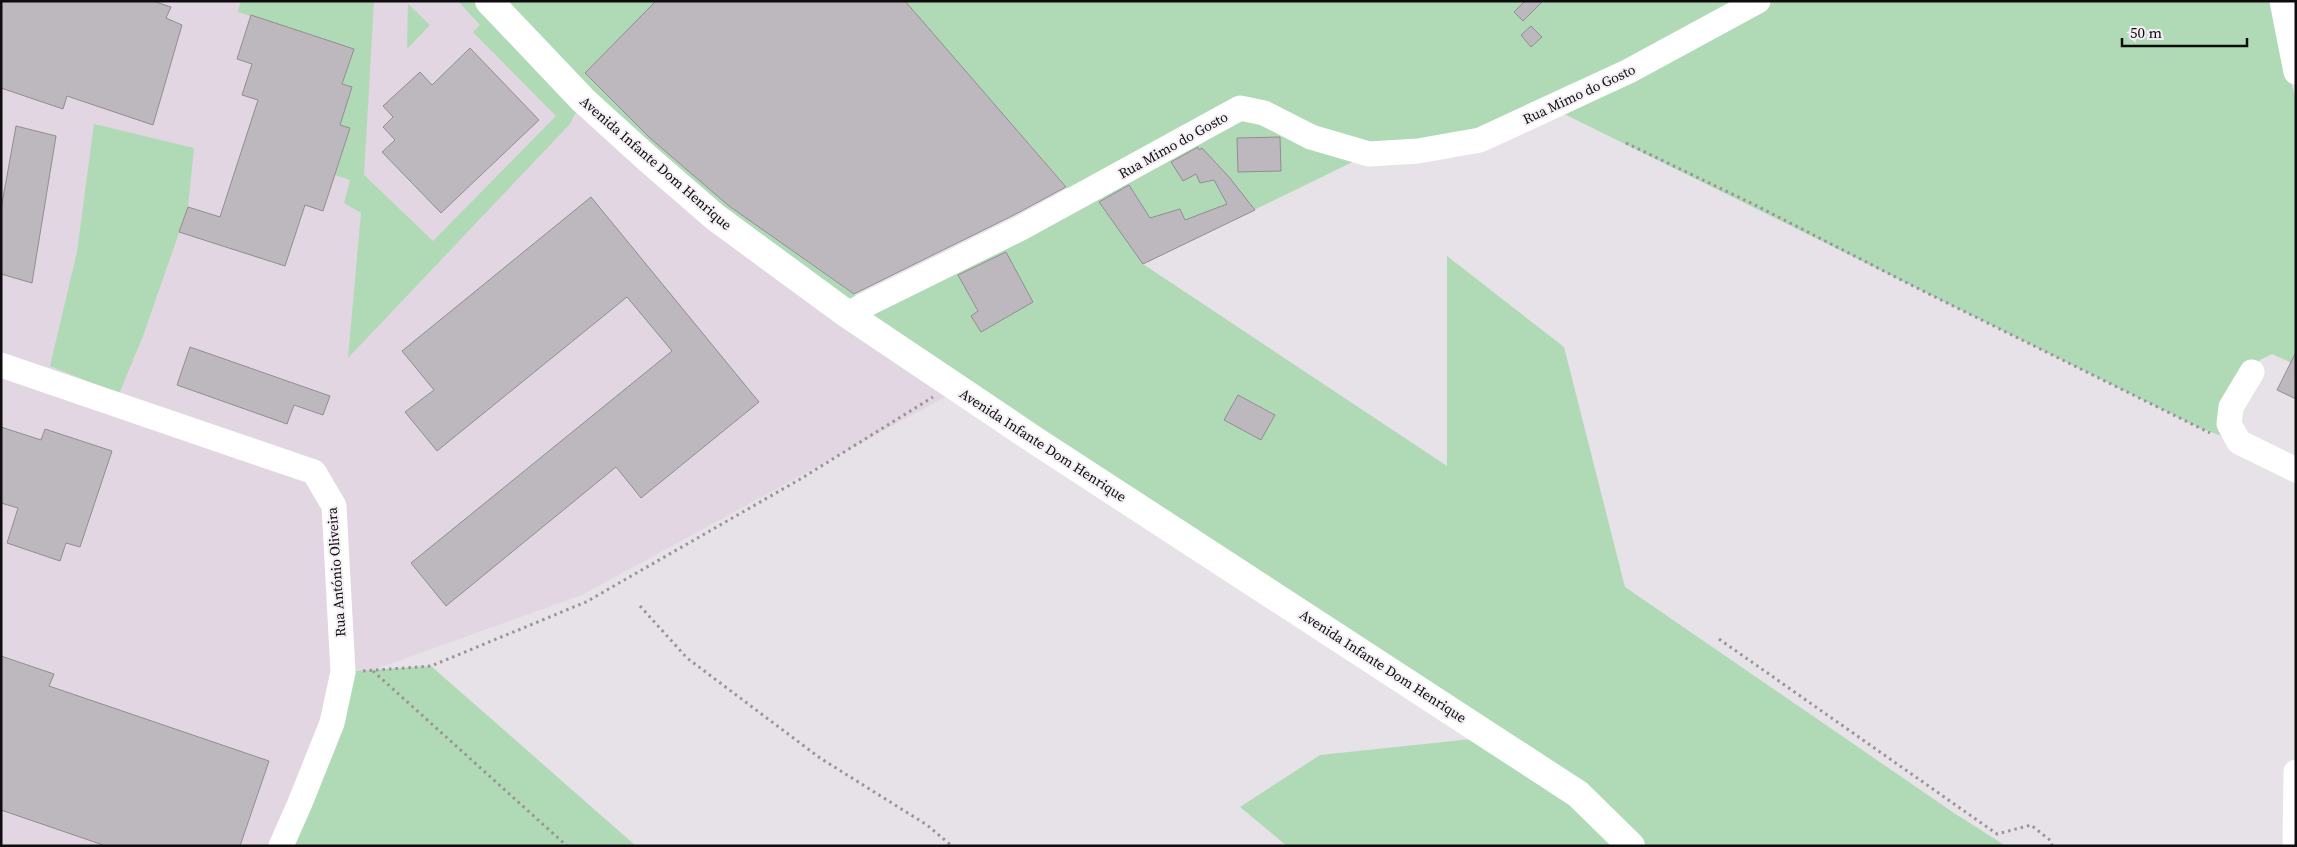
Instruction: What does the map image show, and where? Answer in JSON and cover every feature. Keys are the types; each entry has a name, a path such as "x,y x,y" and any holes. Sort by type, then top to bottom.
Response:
{"main road":[{"name":"Avenida Infante Dom Henrique","path":"489,1 583,100 655,166 715,217 847,314 953,386 1578,794 1631,846"}],"street":[{"name":"Rua Mimo do Gosto","path":"847,314 1021,228 1240,108 1264,113 1311,137 1369,154 1418,151 1480,140 1629,71 1758,1"},
{"path":"2282,1 2296,72"},
{"name":"Rua António Oliveira","path":"1,365 314,472 334,506 343,672 332,723 281,846"},
{"path":"2252,372 2231,406 2228,424 2240,442 2296,470"},
{"path":"2294,846 2296,772"}],"path":[{"path":"1626,143 1755,205 1919,289 2211,433"},
{"path":"343,672 432,666 586,602 802,478 953,386"},
{"path":"640,606 687,658 820,758 927,824 952,846"},
{"path":"1719,639 1997,834 2032,824 2052,841 2052,846"},
{"path":"373,670 567,846"}],"shaded area":[{"path":"1,1 1210,1 1277,80 831,306 958,390 582,595 356,676 290,846 1,846"}],"green space":[{"path":"241,1 374,1 364,175 433,241 556,116 473,32 480,25 458,1 656,1 585,74 650,138 729,206 867,304 1076,198 905,1 2273,1 2280,41 2296,100 2296,365 2272,354 2260,360 2231,407 2239,442 2202,429 1552,108 1480,140 1369,154 1143,264 1447,466 1447,256 1564,347 1625,587 1954,813 2006,846 1287,846 1240,807 1320,755 1491,737 953,385 583,100 569,125 348,358 361,213 344,203 350,180 335,175 350,129 340,125 352,87 342,84 353,49 238,12"},
{"path":"408,4 430,25 407,49"},
{"path":"94,124 194,148 188,207 143,336 119,394 50,366 77,252"},
{"path":"431,666 636,846 281,846 343,672"}],"building":[{"path":"1,1 153,1 171,7 166,18 182,25 153,125 67,96 63,109 1,88"},
{"path":"656,1 905,1 1066,187 1014,215 854,294 729,206 650,138 585,73"},
{"path":"1525,1 1543,1 1523,21 1514,12"},
{"path":"251,15 354,49 342,84 352,87 340,125 350,128 323,211 305,205 285,266 179,232 188,207 220,217 258,100 242,95 252,64 237,59"},
{"path":"1531,26 1542,37 1531,47 1521,35"},
{"path":"470,48 539,120 441,213 382,152 395,140 383,127 393,117 383,106 420,72 432,85"},
{"path":"16,126 56,136 32,283 1,274 1,209"},
{"path":"1280,137 1281,171 1238,172 1237,138"},
{"path":"1198,147 1199,150 1202,148 1229,177 1255,210 1143,264 1099,202 1129,185 1150,218 1180,209 1185,220 1227,204 1214,180 1200,183 1196,174 1183,181 1171,162"},
{"path":"591,197 759,402 641,498 616,467 446,606 411,563 672,351 627,297 437,451 405,412 434,390 402,351"},
{"path":"1006,252 1033,302 981,332 971,316 978,311 958,275"},
{"path":"190,347 330,396 323,415 294,405 287,424 177,385"},
{"path":"2296,352 2296,399 2277,390"},
{"path":"1238,395 1275,415 1261,440 1224,420"},
{"path":"1,427 41,440 45,429 112,451 80,547 66,543 60,561 7,543 18,508 1,503"},
{"path":"1,656 54,674 49,686 269,761 240,846 106,846 1,810"}]}
